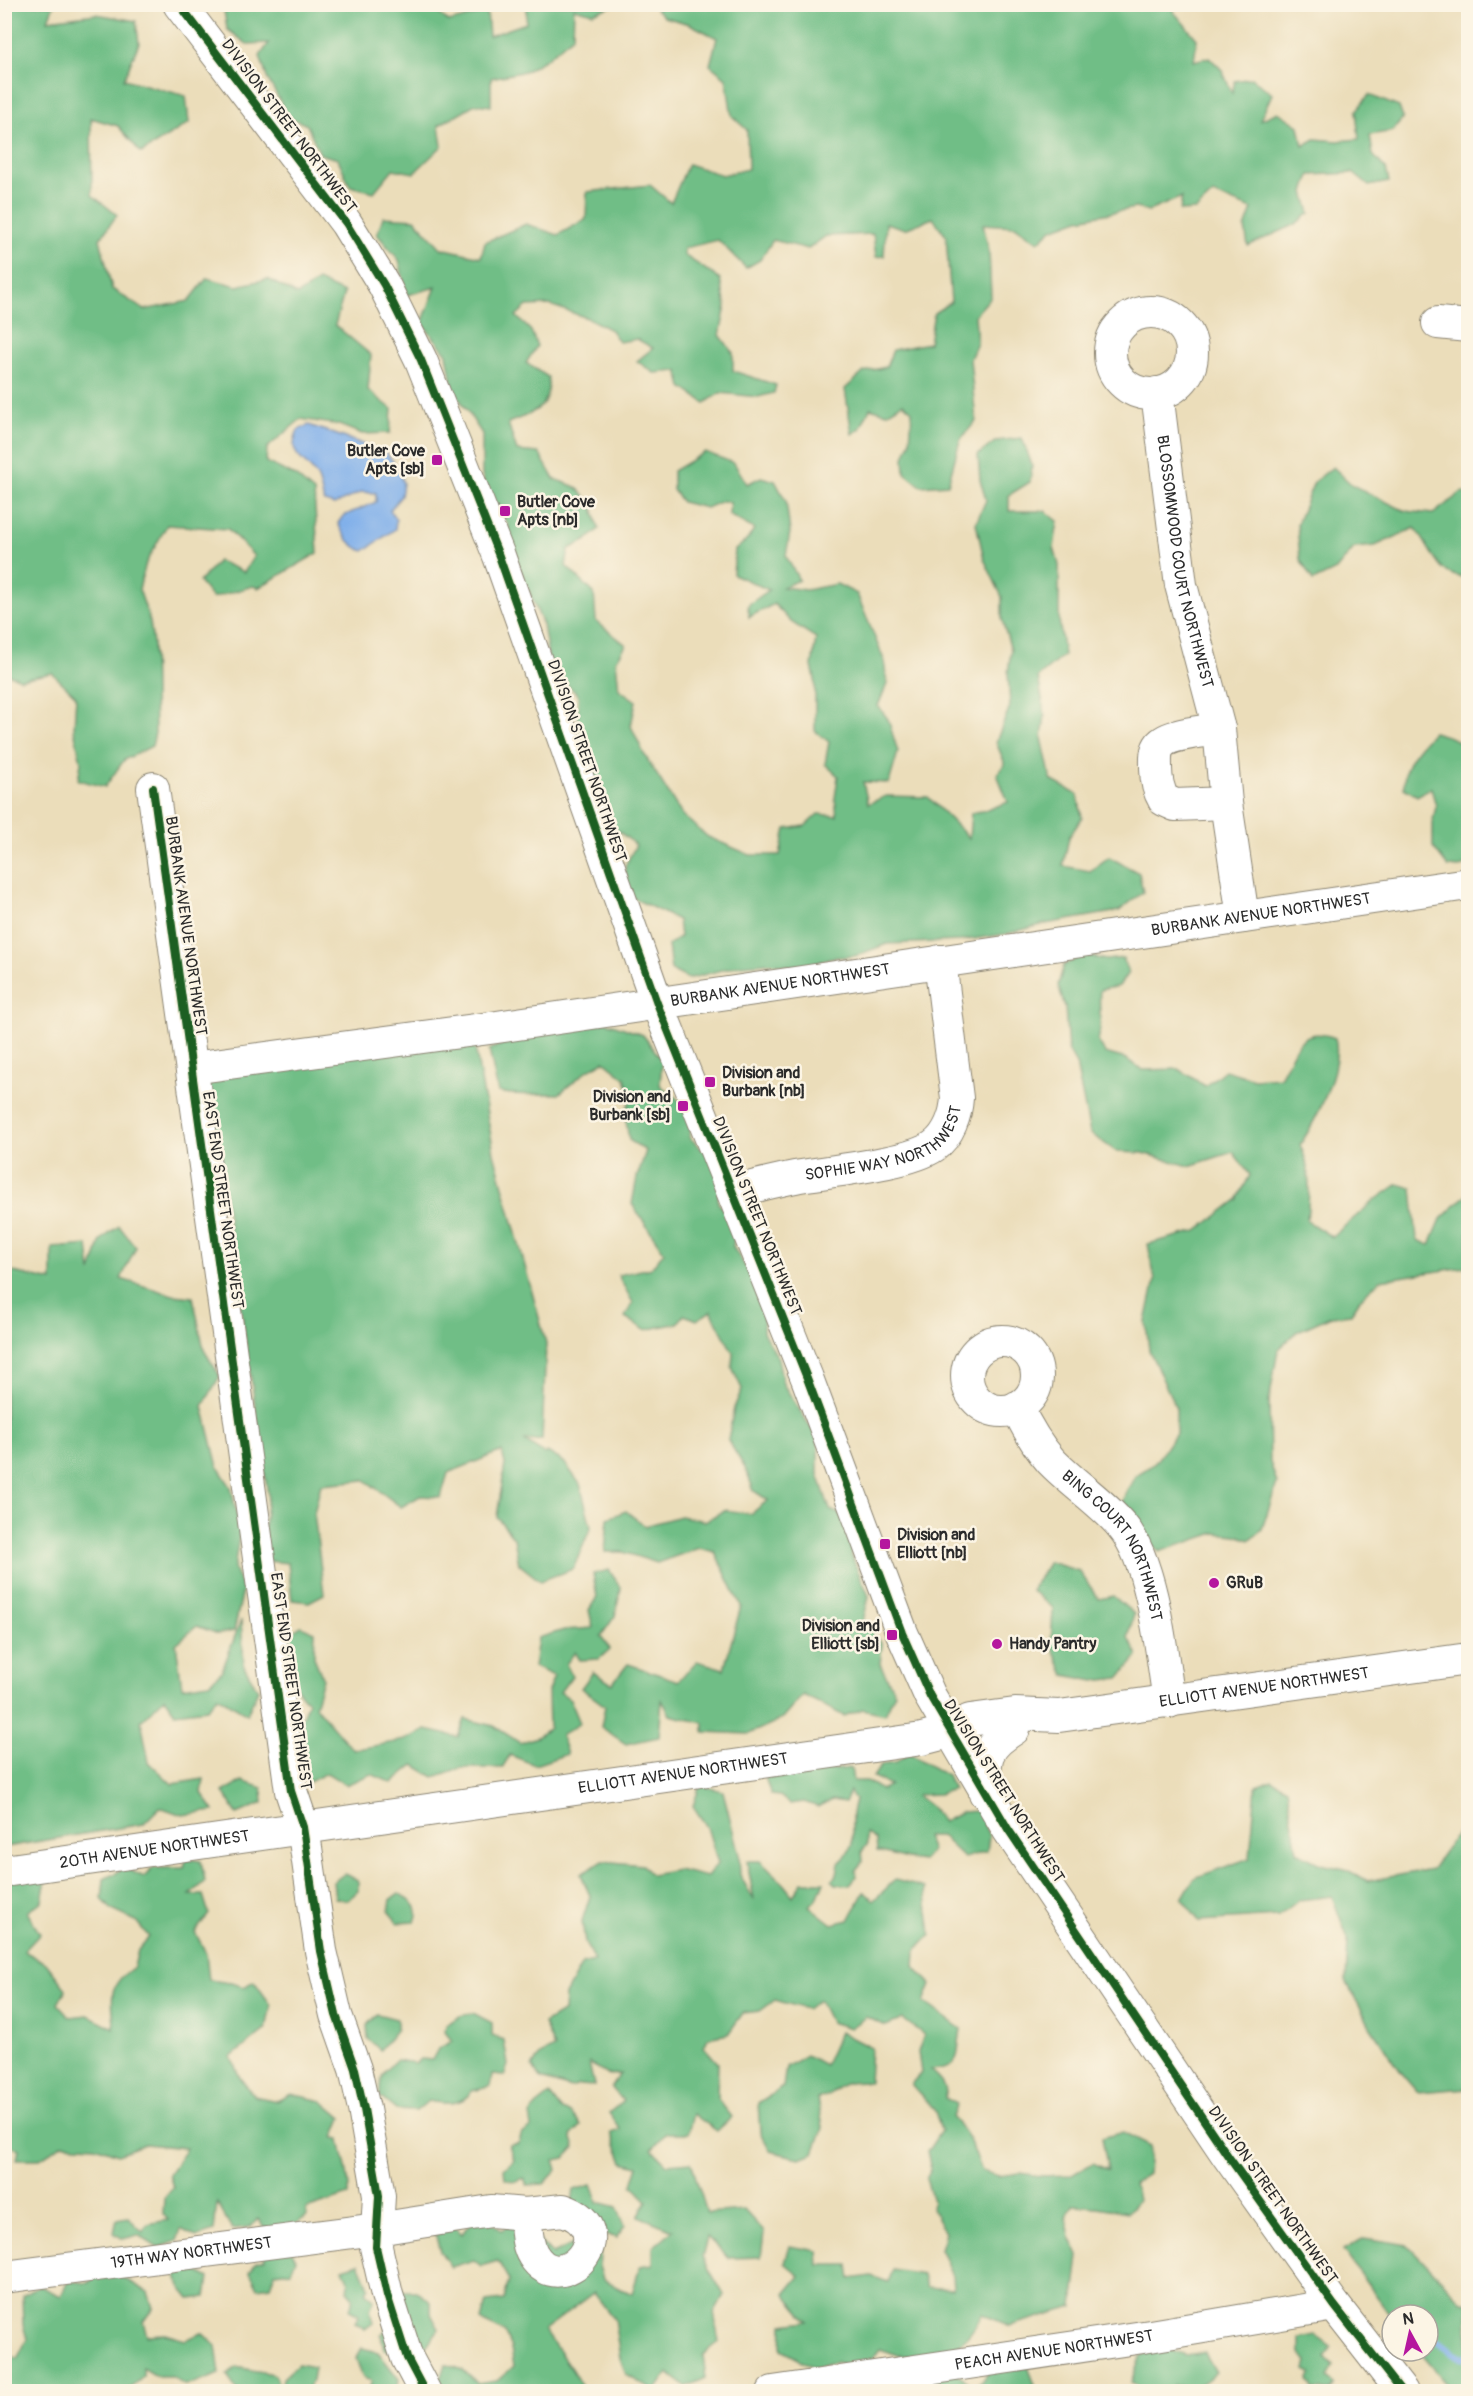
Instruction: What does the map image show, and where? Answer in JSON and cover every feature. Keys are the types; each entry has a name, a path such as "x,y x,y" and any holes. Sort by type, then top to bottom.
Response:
{"street":[{"name":"DIVISION STREET NORTHWEST","path":"179,4 346,223 384,285 421,360 500,556 657,1003 807,1378 902,1633 930,1696 985,1793 1228,2156 1334,2305 1402,2391"},
{"path":"1438,323 1468,326"},
{"name":"BLOSSOMWOOD COURT NORTHWEST","path":"1157,393 1181,585 1219,729 1226,803 1243,917"},
{"path":"1219,729 1168,738 1160,745 1156,756 1156,772 1159,790 1164,800 1175,805 1226,803"},
{"name":"BURBANK AVENUE NORTHWEST","path":"153,788 192,1068 657,1003 1468,884"},
{"name":"SOPHIE WAY NORTHWEST","path":"733,1192 796,1177 904,1158 934,1146 945,1135 956,1112 957,1098 940,961"},
{"name":"EAST END STREET NORTHWEST","path":"192,1068 291,1791 303,1827 321,1952 336,2015 355,2069 364,2109 379,2196 376,2247 387,2295 407,2358 425,2391"},
{"name":"BING COURT NORTHWEST","path":"1017,1407 1029,1431 1051,1460 1123,1527 1139,1557 1144,1567 1161,1645 1169,1702"},
{"name":"ELLIOTT AVENUE NORTHWEST","path":"303,1827 951,1735 1014,1729 1059,1716 1468,1659"},
{"name":"ELLIOTT AVENUE NORTHWEST","path":"951,1735 970,1720 1015,1714 1059,1716"},
{"path":"985,1793 985,1758 998,1739 1014,1729"},
{"name":"20TH AVENUE NORTHWEST","path":"4,1871 303,1827"},
{"name":"19TH WAY NORTHWEST","path":"4,2277 377,2229 491,2211 525,2214"},
{"name":"PEACH AVENUE NORTHWEST","path":"773,2391 1150,2336 1334,2305"}],"green space":[{"path":"4,5 54,5 48,20 96,14 136,21 139,43 124,79 186,96 189,123 141,153 118,126 91,118 92,195 117,215 100,239 112,289 144,310 189,301 207,278 237,286 268,279 297,295 318,281 344,293 335,325 371,355 368,390 392,409 390,433 362,434 339,425 301,419 267,448 266,462 295,476 314,492 318,553 258,588 253,586 212,598 199,582 218,561 244,572 254,556 228,529 167,525 146,563 139,589 150,622 153,644 155,733 152,746 124,760 105,787 78,780 81,762 74,729 76,696 52,673 21,679 5,673"},
{"path":"223,5 429,5 449,22 487,12 489,36 526,23 527,5 615,5 593,13 574,8 573,36 546,59 526,71 491,78 491,106 475,104 439,125 442,146 414,173 393,169 374,192 350,186 338,159 320,154 307,125 289,117 267,78 260,56 269,43 247,44 227,29"},
{"path":"652,5 1174,5 1174,12 1197,39 1194,61 1209,57 1222,70 1232,93 1235,81 1252,78 1272,94 1260,120 1278,112 1299,126 1303,146 1315,139 1338,141 1359,139 1356,111 1369,95 1399,107 1403,118 1393,131 1370,135 1373,155 1386,169 1389,182 1369,186 1353,173 1310,175 1304,192 1310,213 1294,225 1248,246 1245,228 1252,209 1213,194 1196,210 1180,211 1182,197 1149,211 1135,208 1079,219 1052,229 1038,242 1015,226 983,224 989,251 991,297 975,315 977,343 970,359 976,421 960,440 948,484 921,486 905,473 904,457 910,442 912,411 903,403 887,413 870,408 860,429 852,434 845,389 864,372 886,367 893,350 929,343 934,313 951,302 946,236 933,218 905,229 886,223 884,256 876,257 873,234 826,236 808,249 773,240 760,260 746,268 718,240 684,248 684,255 720,279 726,306 720,335 733,353 733,371 776,385 774,393 758,397 720,393 705,403 682,387 678,371 654,373 637,361 653,348 637,339 619,342 611,330 590,319 550,305 527,306 516,316 531,331 537,346 526,363 548,377 548,388 547,397 538,408 508,423 517,451 539,453 554,479 576,487 592,504 599,529 587,540 569,549 566,566 594,593 596,621 626,645 616,661 619,689 636,701 631,726 644,754 682,815 708,837 750,855 780,855 786,829 805,826 818,814 837,816 835,798 838,776 825,764 829,742 815,731 815,679 812,666 816,638 791,622 774,604 749,617 748,605 769,590 733,574 735,550 748,539 754,529 729,515 730,502 722,501 706,508 682,502 673,490 673,471 705,452 734,463 747,484 761,477 775,481 786,501 790,532 786,556 799,580 783,587 806,590 837,584 857,594 884,660 887,684 878,706 888,719 898,752 889,783 863,782 868,804 886,796 928,797 969,838 971,813 1008,802 997,774 1005,764 996,742 1010,706 1008,673 1011,650 1002,620 1002,597 984,559 976,523 986,500 980,480 978,455 996,441 1022,438 1032,465 1030,482 1009,495 1009,511 1045,511 1058,521 1054,548 1059,565 1059,620 1064,655 1038,677 1045,715 1042,738 1051,780 1078,795 1082,818 1069,837 1063,866 1090,871 1109,857 1139,873 1143,892 1119,911 960,941 887,944 855,956 829,958 807,968 769,963 740,965 688,979 671,970 668,945 680,937 678,920 629,896 625,866 636,845 613,827 601,798 578,724 578,695 550,668 543,625 508,542 508,524 487,495 482,475 482,434 453,389 447,354 422,323 436,287 407,295 399,260 377,234 383,217 415,219 441,248 481,257 485,242 526,224 558,235 586,219 587,192 650,185 671,203 688,164 722,175 748,169 747,130 732,116 726,78 710,65 717,38 690,24 664,17"},
{"path":"1333,467 1352,485 1405,511 1433,514 1462,492 1468,493 1468,577 1449,573 1442,568 1415,528 1375,546 1354,548 1336,570 1313,581 1300,559 1297,524 1314,482"},
{"path":"1433,732 1451,738 1463,746 1467,760 1470,805 1468,863 1459,868 1448,867 1433,847 1433,820 1436,806 1431,788 1417,796 1404,788 1408,764"},
{"path":"1084,955 1106,960 1123,958 1128,973 1119,986 1100,990 1098,1041 1105,1053 1126,1059 1143,1070 1179,1069 1205,1086 1225,1070 1254,1079 1280,1077 1294,1050 1305,1038 1322,1035 1335,1038 1335,1064 1332,1078 1320,1108 1300,1145 1308,1173 1307,1221 1332,1237 1375,1200 1398,1184 1412,1188 1417,1240 1430,1245 1441,1219 1466,1195 1468,1196 1468,1269 1465,1267 1380,1280 1360,1299 1351,1314 1331,1316 1298,1331 1278,1350 1269,1401 1270,1462 1277,1483 1262,1529 1250,1540 1236,1535 1215,1533 1159,1552 1131,1524 1119,1507 1135,1476 1155,1463 1176,1433 1176,1408 1149,1350 1146,1322 1155,1280 1148,1244 1197,1231 1237,1200 1250,1175 1233,1152 1189,1166 1143,1153 1117,1152 1090,1133 1076,1064 1068,1050 1065,1007 1058,985 1064,965"},
{"path":"607,1022 643,1035 662,1060 660,1085 690,1109 690,1138 719,1165 718,1203 735,1224 733,1247 765,1297 763,1332 778,1358 783,1384 818,1439 818,1474 830,1510 855,1520 851,1555 869,1596 863,1621 882,1644 880,1664 895,1693 885,1714 863,1709 844,1716 803,1695 782,1719 749,1734 704,1732 704,1723 670,1715 662,1700 659,1737 626,1744 601,1727 605,1706 581,1688 593,1672 612,1684 628,1664 678,1681 697,1661 724,1669 741,1606 715,1552 699,1548 657,1563 623,1552 605,1552 608,1518 626,1511 645,1526 680,1516 705,1521 725,1510 751,1514 768,1500 754,1491 745,1468 728,1440 734,1408 742,1389 732,1367 733,1353 711,1311 697,1320 684,1315 678,1323 645,1330 625,1317 633,1303 618,1275 651,1268 664,1252 632,1204 637,1177 646,1151 629,1140 625,1114 631,1098 625,1078 604,1061 588,1070 559,1094 521,1095 498,1092 489,1050 522,1035"},
{"path":"474,1041 494,1153 546,1343 542,1440 525,1441 544,1454 547,1452 564,1462 580,1484 591,1527 573,1569 540,1581 519,1564 514,1538 497,1517 505,1464 502,1451 448,1473 441,1497 420,1496 401,1507 365,1480 321,1484 314,1513 324,1594 309,1602 292,1600 288,1563 267,1561 264,1527 268,1495 207,1073"},
{"path":"119,1226 136,1247 121,1279 173,1295 193,1297 204,1350 220,1376 203,1406 218,1467 231,1487 240,1530 234,1569 243,1590 234,1631 218,1634 197,1626 176,1644 182,1687 209,1683 222,1671 241,1620 244,1666 258,1690 247,1714 217,1696 207,1709 175,1713 164,1698 141,1721 149,1762 172,1784 204,1779 202,1793 214,1811 182,1815 160,1807 143,1824 5,1847 5,1270 52,1281 52,1248 88,1245 91,1272 101,1240"},
{"path":"1049,1562 1079,1571 1099,1599 1113,1596 1134,1614 1128,1638 1138,1656 1119,1678 1094,1681 1065,1675 1051,1645 1053,1608 1031,1590"},
{"path":"609,1570 621,1588 615,1616 601,1636 610,1649 599,1659 580,1660 575,1652 566,1664 572,1676 560,1692 570,1699 580,1723 561,1736 567,1754 535,1765 510,1755 502,1768 461,1768 434,1777 414,1765 392,1783 371,1774 346,1785 327,1773 309,1782 296,1770 297,1730 308,1702 284,1673 291,1633 301,1626 315,1632 314,1657 323,1679 315,1706 353,1750 405,1740 426,1730 458,1737 465,1719 494,1726 520,1743 537,1737 549,1728 548,1691 554,1676 534,1667 538,1638 564,1630 593,1628 589,1610 597,1597 593,1574"},
{"path":"909,1753 947,1776 953,1789 939,1794 916,1795 930,1806 943,1822 962,1812 978,1811 989,1836 987,1851 964,1858 941,1836 926,1836 932,1851 923,1861 908,1859 877,1851 876,1840 866,1833 867,1845 862,1851 863,1861 855,1871 857,1876 849,1885 836,1884 832,1880 837,1874 839,1863 852,1844 852,1813 855,1800 850,1791 845,1802 832,1800 818,1807 804,1802 790,1804 780,1796 771,1795 765,1777 818,1763 832,1770 851,1768 853,1781 867,1781 881,1790 890,1785 873,1777 881,1765 895,1763"},
{"path":"1272,1780 1287,1788 1297,1852 1320,1864 1345,1869 1368,1881 1432,1869 1460,1829 1468,1835 1468,2088 1418,2092 1401,2072 1370,2026 1346,1981 1348,1939 1332,1896 1299,1900 1278,1916 1199,1921 1182,1899 1194,1878 1250,1858 1256,1786"},
{"path":"242,1781 262,1788 263,1803 237,1814 223,1792"},
{"path":"700,1785 723,1791 739,1855 740,1875 754,1900 747,1861 760,1861 793,1896 802,1882 824,1882 817,1899 809,1906 832,1924 849,1920 864,1892 874,1900 895,1880 925,1888 931,1934 915,1951 914,1967 931,1984 924,2002 961,2029 956,2059 953,2064 930,2070 942,2082 945,2098 957,2104 952,2117 967,2137 982,2171 998,2176 1020,2173 1041,2176 1072,2175 1093,2163 1108,2170 1102,2138 1123,2132 1150,2146 1148,2174 1134,2183 1138,2200 1128,2212 1073,2205 1066,2217 1070,2237 1079,2256 1073,2307 1010,2326 982,2314 968,2336 955,2346 938,2350 925,2358 898,2355 880,2349 863,2371 837,2362 815,2368 782,2350 783,2324 808,2321 785,2294 800,2276 785,2263 790,2246 818,2251 819,2265 849,2265 851,2279 871,2276 888,2282 893,2270 923,2275 926,2287 953,2289 952,2275 940,2249 945,2233 932,2208 933,2201 926,2179 931,2170 927,2152 941,2131 935,2111 911,2084 921,2073 918,2052 924,2035 903,2019 886,2026 866,2017 850,2028 830,2022 819,2000 806,2009 775,2000 760,2011 743,2013 728,2034 708,2038 704,2047 718,2063 717,2098 732,2117 717,2131 693,2114 688,2133 666,2133 652,2149 667,2164 691,2162 707,2213 744,2210 764,2232 761,2257 729,2258 707,2237 702,2257 724,2295 714,2313 719,2342 703,2355 706,2378 686,2387 668,2373 655,2391 626,2375 620,2358 614,2319 594,2293 544,2330 584,2391 436,2391 445,2364 463,2370 478,2384 497,2381 514,2366 511,2348 504,2332 481,2321 486,2302 504,2300 509,2280 498,2261 481,2266 474,2260 451,2267 440,2251 435,2234 455,2227 462,2234 478,2211 501,2230 520,2221 552,2254 576,2243 601,2246 599,2266 603,2279 632,2294 640,2266 653,2264 653,2247 673,2230 638,2216 647,2201 632,2185 638,2166 623,2162 611,2133 621,2130 609,2113 623,2101 611,2087 620,2074 608,2075 589,2063 594,2086 579,2085 571,2088 541,2079 532,2067 540,2055 554,2048 544,2023 564,2011 565,1995 582,1964 594,1961 585,1942 582,1921 590,1896 581,1874 603,1861 642,1865 651,1875 678,1870 707,1877 718,1863 707,1827 693,1806"},
{"path":"186,1859 201,1861 205,1882 190,1895 203,1895 209,1914 195,1932 206,1953 209,1980 244,1987 254,1981 271,2005 266,2029 231,2057 240,2078 254,2096 277,2101 291,2094 322,2101 342,2118 334,2138 340,2139 349,2195 306,2209 307,2216 292,2227 264,2228 258,2219 250,2227 232,2229 217,2203 214,2231 196,2237 181,2229 177,2241 158,2248 138,2235 123,2239 114,2233 117,2219 128,2217 143,2232 148,2224 168,2220 163,2214 164,2198 173,2187 169,2174 186,2148 145,2144 118,2154 95,2146 63,2144 40,2159 17,2159 19,2149 4,2144 4,1874 46,1879 42,1901 27,1912 40,1934 24,1951 46,1963 66,1989 58,2004 70,2017 88,2015 114,2028 112,2001 115,1987 118,1981 134,1967 138,1950 149,1937 136,1921 112,1910 102,1899 104,1879 125,1868 144,1877 153,1868 184,1868"},
{"path":"344,1874 358,1880 358,1891 348,1900 335,1898 333,1882"},
{"path":"399,1893 414,1904 417,1912 415,1922 398,1923 389,1912 391,1899"},
{"path":"473,2013 492,2023 492,2036 504,2040 508,2065 504,2076 492,2075 490,2087 472,2091 458,2102 428,2101 416,2111 396,2110 380,2097 382,2076 387,2068 396,2060 415,2063 421,2059 432,2060 438,2049 452,2041 445,2032 446,2025 460,2016"},
{"path":"377,2014 397,2019 397,2029 380,2050 368,2039 367,2025"},
{"path":"840,2032 871,2048 869,2082 846,2084 818,2099 823,2128 814,2153 799,2158 770,2151 760,2132 758,2103 783,2087 786,2067 806,2055 825,2065"},
{"path":"550,2095 561,2110 571,2113 581,2126 571,2136 575,2147 565,2158 554,2160 557,2170 544,2184 527,2185 524,2178 514,2182 505,2179 504,2169 514,2160 509,2145 519,2143 521,2135 532,2127 530,2115 536,2106"},
{"path":"591,2185 598,2202 617,2207 625,2226 616,2238 594,2229 571,2209 574,2190"},
{"path":"1364,2238 1408,2245 1462,2301 1468,2302 1468,2391 1453,2391 1429,2363 1440,2363 1440,2303 1382,2303 1343,2250"},
{"path":"290,2247 296,2259 291,2271 275,2273 270,2286 258,2288 250,2272 256,2261 265,2259 263,2248"},
{"path":"359,2263 369,2287 366,2291 374,2300 370,2310 374,2322 365,2329 355,2322 359,2315 350,2310 353,2298 348,2292 349,2283 343,2268"},
{"path":"186,2265 209,2278 206,2297 190,2299 181,2288 177,2275"},
{"path":"106,2268 148,2292 153,2308 143,2322 147,2335 165,2334 185,2340 202,2333 216,2346 220,2374 194,2384 184,2385 172,2377 158,2377 143,2368 143,2377 127,2391 5,2391 4,2351 17,2359 27,2339 23,2325 22,2296 40,2286 61,2296 68,2281 88,2283"},
{"path":"399,2291 416,2291 431,2302 431,2314 439,2329 427,2345 415,2354 384,2350 381,2335 389,2326"},
{"path":"1316,2336 1331,2347 1325,2358 1334,2366 1328,2378 1335,2384 1330,2391 1314,2391 1308,2381 1312,2373 1306,2370 1308,2361 1300,2354 1300,2339"},
{"path":"362,2348 378,2352 399,2379 397,2391 368,2391 372,2381 363,2378 356,2358"},
{"path":"1164,2348 1186,2356 1205,2353 1216,2372 1197,2386 1173,2385 1177,2391 1146,2391 1131,2383 1141,2355"},
{"path":"298,2364 314,2367 307,2391 235,2391 237,2390 227,2376 236,2367 275,2375 281,2390 283,2378"},
{"path":"1027,2364 1035,2385 1030,2392 855,2392 954,2372 976,2387 994,2367"}],"water":[{"path":"309,425 385,452 397,466 403,483 401,496 390,510 396,520 395,529 364,551 355,547 348,540 338,523 343,516 376,502 376,493 361,492 334,505 324,502 318,479 296,453 294,447 298,430"}],"waterway":[{"path":"1440,2342 1461,2358 1468,2357"}],"cycle path":[{"path":"179,4 346,223 384,285 421,360 499,556 657,1003 807,1378 902,1633 930,1696 1008,1829 1228,2156 1334,2305 1402,2392"},
{"path":"153,788 291,1791 303,1827 321,1951 336,2015 355,2069 364,2109 379,2196 376,2247 387,2295 407,2358 425,2392"}],"place":[{"name":"Butler Cove Apts [sb]","path":"437,460"},
{"name":"Butler Cove Apts [nb]","path":"505,511"},
{"name":"Division and Burbank [nb]","path":"710,1082"},
{"name":"Division and Burbank [sb]","path":"683,1106"},
{"name":"Division and Elliott [nb]","path":"885,1544"},
{"name":"GRuB","path":"1214,1583"},
{"name":"Division and Elliott [sb]","path":"892,1635"},
{"name":"Handy Pantry","path":"997,1644"}]}
